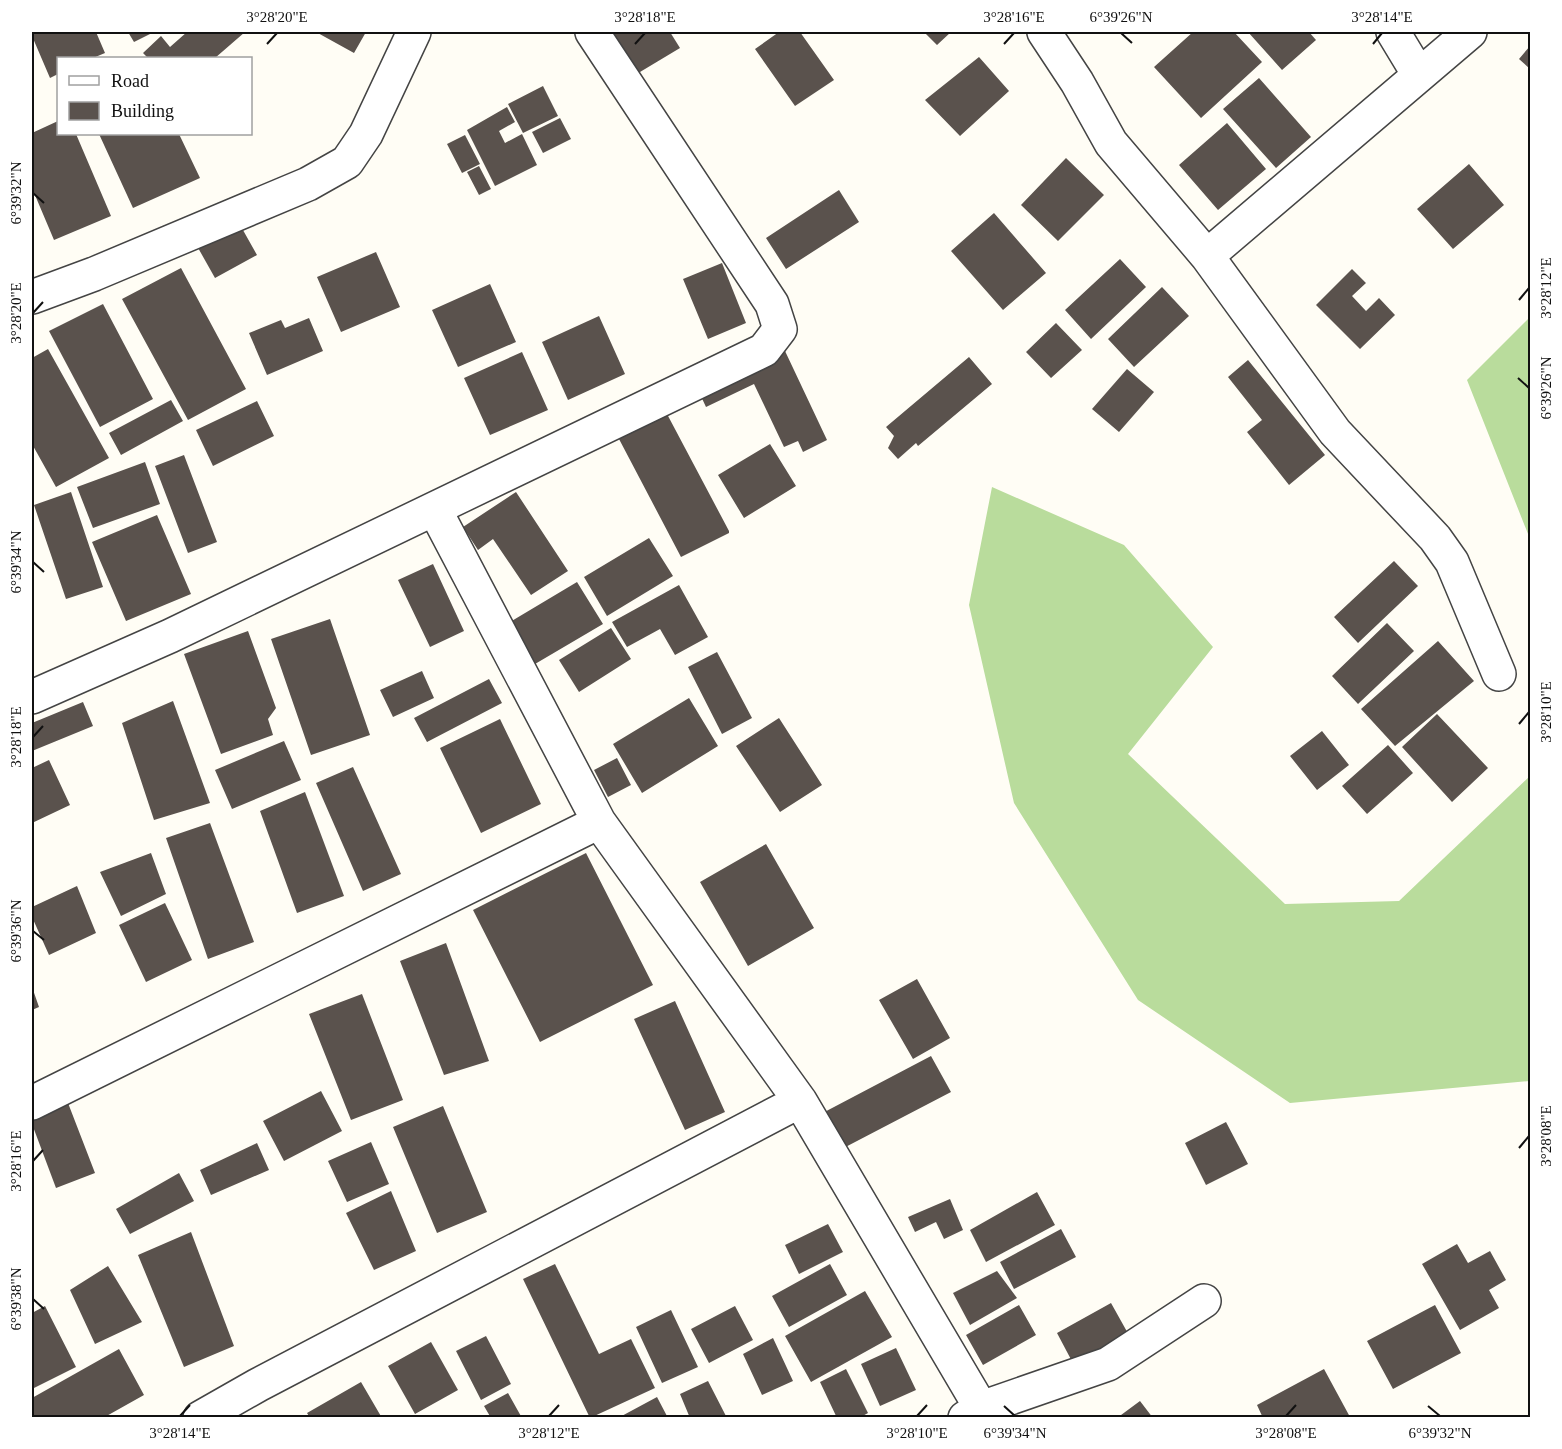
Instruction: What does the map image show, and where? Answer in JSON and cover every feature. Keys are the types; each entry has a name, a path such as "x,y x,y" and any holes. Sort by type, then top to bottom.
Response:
{"street":[{"path":"32,297 94,274 308,184 347,162 366,134 414,32"},
{"path":"32,697 171,636 764,350 780,329 772,304 592,32"},
{"path":"1044,32 1077,82 1112,143 1207,256 1335,432 1435,538 1452,562 1498,674"},
{"path":"1393,32 1419,75"},
{"path":"1207,256 1470,32"},
{"path":"435,510 599,822 800,1101 973,1413 1108,1364 1204,1301"},
{"path":"32,1103 599,822"},
{"path":"200,1418 258,1385 800,1101"}],"green space":[{"path":"1530,317 1530,539 1467,380"},
{"path":"992,487 1124,545 1213,647 1128,754 1285,904 1399,901 1530,776 1530,1081 1290,1103 1138,1000 1014,803 969,605"}],"building":[{"path":"32,32 96,32 105,53 95,57 57,57 57,74 50,78"},
{"path":"128,32 154,32 134,42"},
{"path":"187,32 245,32 216,57 147,57 143,53 161,36 170,47"},
{"path":"316,32 366,32 354,53"},
{"path":"610,32 670,32 680,48 635,75"},
{"path":"779,32 800,32 834,80 795,106 755,49"},
{"path":"924,32 951,32 937,45"},
{"path":"1193,32 1234,32 1262,62 1201,118 1154,67"},
{"path":"1248,32 1309,32 1316,40 1282,70"},
{"path":"1530,46 1530,69 1519,59"},
{"path":"979,57 1009,91 960,136 925,100"},
{"path":"1259,78 1311,137 1276,168 1223,109"},
{"path":"543,86 558,116 523,133 508,104"},
{"path":"507,107 515,122 499,131 505,143 522,134 537,165 495,186 467,130"},
{"path":"560,118 571,139 543,153 532,132"},
{"path":"57,121 57,135 76,135 111,216 54,240 32,188 32,133"},
{"path":"1227,123 1266,169 1218,210 1179,165"},
{"path":"99,135 179,135 200,178 133,208"},
{"path":"465,135 480,164 462,173 447,144"},
{"path":"1066,158 1104,195 1058,241 1021,205"},
{"path":"1469,164 1504,205 1453,249 1417,209"},
{"path":"479,166 491,189 479,195 467,172"},
{"path":"839,190 859,222 786,269 766,238"},
{"path":"994,213 1046,273 1003,310 951,251"},
{"path":"239,223 257,255 215,278 197,246"},
{"path":"376,252 400,307 341,332 317,277"},
{"path":"1120,259 1146,287 1091,339 1065,310"},
{"path":"722,263 746,323 708,339 683,279"},
{"path":"181,268 246,389 188,420 122,299"},
{"path":"1352,269 1366,283 1352,296 1366,311 1379,298 1395,315 1360,349 1316,305"},
{"path":"490,284 516,342 458,367 432,310"},
{"path":"1162,287 1189,316 1134,367 1108,339"},
{"path":"103,304 153,399 100,427 49,331"},
{"path":"599,316 625,374 568,400 542,342"},
{"path":"309,318 323,351 267,375 249,333 281,320 285,328"},
{"path":"1056,323 1082,350 1051,378 1026,352"},
{"path":"48,349 109,458 56,487 32,444 32,358"},
{"path":"785,351 827,440 803,452 798,441 784,447 754,384 706,407 699,392"},
{"path":"522,352 548,410 490,435 464,378"},
{"path":"969,357 992,384 918,446 916,443 898,459 888,448 894,436 886,427"},
{"path":"1248,360 1325,455 1289,485 1247,432 1262,420 1228,377"},
{"path":"1127,369 1154,392 1119,432 1092,409"},
{"path":"171,400 183,421 121,455 109,433"},
{"path":"257,401 274,436 213,466 196,430"},
{"path":"667,414 729,531 681,557 619,439"},
{"path":"770,444 796,486 744,518 718,475"},
{"path":"184,455 217,542 188,553 155,466"},
{"path":"145,462 160,504 93,528 77,487"},
{"path":"71,492 103,587 66,599 34,505"},
{"path":"516,492 568,571 531,595 493,539 478,550 463,527"},
{"path":"157,515 191,594 126,621 92,542"},
{"path":"649,538 673,576 607,616 584,577"},
{"path":"1394,561 1418,586 1358,643 1334,617"},
{"path":"433,564 464,631 430,647 398,580"},
{"path":"577,582 603,624 535,664 510,622"},
{"path":"679,585 708,637 675,655 660,629 627,647 612,622"},
{"path":"330,619 370,735 311,755 271,639"},
{"path":"1387,623 1414,651 1358,704 1332,676"},
{"path":"611,628 631,659 579,692 559,660"},
{"path":"248,631 276,708 268,719 273,735 221,754 184,654"},
{"path":"1438,641 1474,681 1395,746 1361,709"},
{"path":"717,652 752,718 722,734 688,667"},
{"path":"422,671 434,698 393,717 380,690"},
{"path":"489,679 502,703 427,742 414,718"},
{"path":"689,698 718,746 642,793 613,744"},
{"path":"173,701 210,803 154,820 122,723"},
{"path":"83,702 93,726 32,751 32,723"},
{"path":"1437,714 1488,768 1452,802 1402,747"},
{"path":"779,718 822,785 780,812 736,746"},
{"path":"500,719 541,804 481,833 440,748"},
{"path":"1322,731 1349,765 1317,790 1290,756"},
{"path":"284,741 301,780 232,809 215,770"},
{"path":"1388,745 1413,773 1367,814 1342,786"},
{"path":"617,758 631,785 608,797 594,770"},
{"path":"49,760 70,805 32,823 32,768"},
{"path":"353,767 401,874 363,891 316,783"},
{"path":"305,792 344,896 297,913 260,811"},
{"path":"210,823 254,942 208,959 166,838"},
{"path":"766,844 814,928 748,966 700,882"},
{"path":"151,853 166,894 121,916 100,872"},
{"path":"586,853 653,985 540,1042 473,910"},
{"path":"77,886 96,933 49,955 32,917 32,907"},
{"path":"165,903 192,960 146,982 119,925"},
{"path":"446,943 489,1061 444,1075 400,961"},
{"path":"917,979 950,1038 913,1059 879,1000"},
{"path":"32,987 39,1007 32,1010"},
{"path":"362,994 403,1100 351,1120 309,1014"},
{"path":"675,1001 725,1112 685,1130 634,1019"},
{"path":"931,1056 951,1092 834,1153 815,1117"},
{"path":"321,1091 342,1131 284,1161 263,1121"},
{"path":"68,1103 95,1173 56,1188 32,1124 32,1116"},
{"path":"443,1106 487,1212 437,1233 393,1127"},
{"path":"1226,1122 1248,1164 1206,1185 1185,1143"},
{"path":"371,1142 389,1184 347,1202 328,1161"},
{"path":"257,1143 269,1170 211,1195 200,1170"},
{"path":"179,1173 194,1201 130,1234 116,1209"},
{"path":"391,1191 416,1251 374,1270 346,1213"},
{"path":"1037,1192 1055,1225 986,1262 970,1230"},
{"path":"950,1199 963,1230 944,1239 936,1222 915,1232 908,1217"},
{"path":"828,1224 843,1252 799,1274 785,1245"},
{"path":"1061,1229 1076,1257 1014,1289 1000,1262"},
{"path":"191,1232 234,1346 184,1367 138,1255"},
{"path":"1457,1244 1468,1263 1490,1251 1506,1280 1489,1290 1499,1308 1460,1330 1422,1264"},
{"path":"555,1264 599,1354 631,1339 655,1388 590,1418 523,1279"},
{"path":"830,1264 847,1295 789,1327 772,1296"},
{"path":"108,1266 142,1322 95,1344 70,1290"},
{"path":"997,1271 1017,1298 970,1325 953,1293"},
{"path":"865,1291 892,1337 811,1382 785,1336"},
{"path":"1111,1303 1130,1337 1075,1367 1057,1333"},
{"path":"1019,1305 1036,1335 983,1365 966,1335"},
{"path":"1435,1305 1461,1353 1393,1389 1367,1341"},
{"path":"45,1306 76,1367 32,1389 32,1313"},
{"path":"735,1306 753,1340 709,1363 691,1329"},
{"path":"671,1310 698,1367 662,1383 636,1327"},
{"path":"486,1336 511,1384 481,1400 456,1351"},
{"path":"773,1338 793,1381 762,1395 743,1354"},
{"path":"431,1342 458,1390 415,1414 388,1366"},
{"path":"896,1348 916,1390 880,1406 861,1364"},
{"path":"119,1349 144,1395 103,1418 32,1418 32,1398"},
{"path":"846,1369 868,1413 859,1418 837,1418 820,1382"},
{"path":"1324,1369 1350,1417 1263,1418 1257,1405"},
{"path":"708,1381 727,1418 690,1418 680,1394"},
{"path":"361,1382 382,1418 310,1418 307,1413"},
{"path":"508,1393 522,1418 491,1418 484,1406"},
{"path":"657,1397 668,1418 618,1418"},
{"path":"1140,1401 1153,1418 1117,1418"}]}
